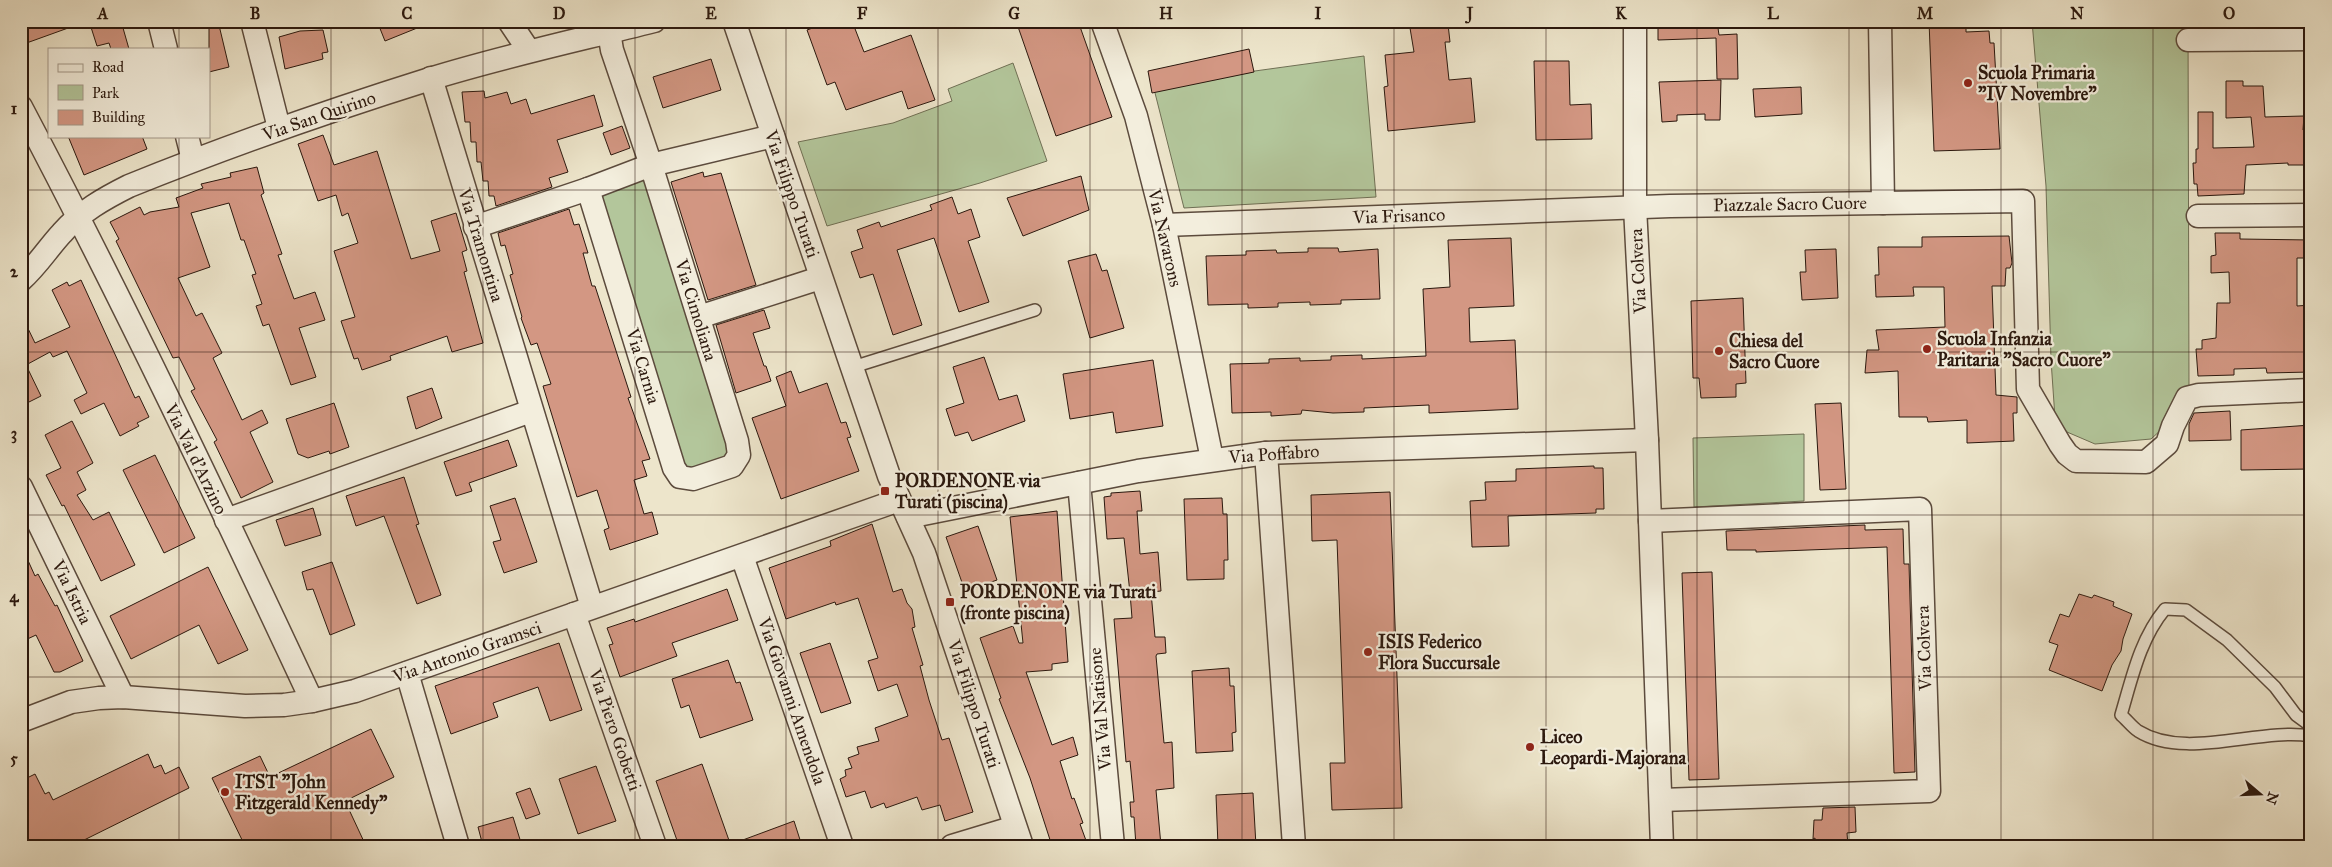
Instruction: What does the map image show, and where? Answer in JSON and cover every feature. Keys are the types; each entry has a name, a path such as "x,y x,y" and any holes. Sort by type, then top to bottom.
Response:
{"street":[{"path":"159,21 166,48"},
{"path":"252,21 279,128"},
{"path":"508,21 529,51"},
{"name":"Via San Quirino","path":"21,280 32,270 62,232 78,217 105,198 193,160 279,128 431,78 529,51 654,21"},
{"name":"Via Filippo Turati","path":"734,21 820,278 903,509 924,553 1018,836"},
{"name":"Via Navarons","path":"1102,21 1136,116 1164,225 1212,459"},
{"name":"Via Colvera","path":"1636,21 1635,207 1647,440 1662,846"},
{"name":"Piazzale Sacro Cuore","path":"1635,207 1883,204 1880,25"},
{"name":"Via Cimoliana","path":"609,32 612,50 651,165 740,455"},
{"path":"2188,40 2311,39"},
{"name":"Via Tramontina","path":"431,78 531,411 583,610"},
{"name":"Via Val d'Arzino","path":"21,107 78,217 312,701"},
{"path":"475,228 651,165 773,136"},
{"path":"188,138 193,160"},
{"name":"Via Carnia","path":"588,189 674,468 680,477 693,479 732,466 740,455"},
{"path":"1883,204 2023,201 2028,389 2060,444 2067,454 2076,461 2146,462 2167,444 2173,426 2187,398 2199,395 2311,390"},
{"name":"Via Frisanco","path":"1164,225 1635,207"},
{"path":"2198,216 2311,214"},
{"path":"699,317 820,278"},
{"path":"226,520 531,411"},
{"name":"Via Poffabro","path":"903,509 1079,483 1212,459 1266,453 1647,440"},
{"path":"1266,453 1294,846"},
{"name":"Via Val Natisone","path":"1079,483 1113,846"},
{"name":"Via Istria","path":"21,487 124,697"},
{"name":"Via Antonio Gramsci","path":"21,722 71,702 98,698 124,697 245,706 284,705 355,691 742,556 903,509"},
{"name":"Via Colvera","path":"1650,521 1920,509 1929,791 1661,800"},
{"name":"Via Giovanni Amendola","path":"742,556 842,846"},
{"name":"Via Piero Gobetti","path":"583,610 655,846"},
{"path":"407,673 458,846"},
{"path":"952,846 1018,836"}],"lane":[{"path":"853,366 1035,310"},
{"path":"2311,726 2296,715 2275,687 2227,640 2186,610 2165,609 2151,626 2134,671 2121,715 2138,731 2165,741 2206,744 2292,733 2311,736"}],"green space":[{"path":"2032,21 2188,21 2189,389 2162,429 2151,439 2095,444 2067,432 2055,418 2051,360 2046,186"},
{"path":"1364,56 1376,197 1184,208 1153,85"},
{"path":"1013,63 1047,161 980,183 827,226 798,142 893,123 952,101 948,89"},
{"path":"651,165 739,455 680,477 589,189"},
{"path":"1804,434 1804,501 1694,507 1693,438"}],"building":[{"path":"21,21 82,21 82,23 21,45"},
{"path":"89,21 121,21 129,48 111,48 109,43 97,46"},
{"path":"209,21 218,21 229,67 210,72"},
{"path":"377,21 431,21 432,22 385,41"},
{"path":"832,21 852,21 864,52 911,35 935,100 908,109 902,91 846,110 835,82 827,85 807,30"},
{"path":"1016,21 1078,21 1112,117 1056,136"},
{"path":"1658,21 1717,21 1719,35 1737,34 1738,79 1717,79 1716,38 1658,40"},
{"path":"1929,21 1966,21 1966,32 1989,31 1990,43 1994,43 2000,149 1934,151"},
{"path":"1448,24 1450,42 1445,42 1449,80 1471,78 1475,122 1388,131 1384,87 1388,86 1385,55 1414,52 1410,28"},
{"path":"323,30 328,52 322,53 323,59 285,69 279,37 300,31"},
{"path":"1249,49 1254,72 1152,93 1148,71"},
{"path":"711,59 721,90 663,108 653,77"},
{"path":"1534,61 1569,61 1570,105 1591,104 1592,139 1536,140"},
{"path":"1721,80 1720,120 1705,120 1705,114 1677,115 1677,121 1662,122 1659,82"},
{"path":"2226,81 2243,81 2243,86 2263,86 2265,117 2304,116 2303,130 2307,130 2308,165 2288,165 2288,163 2246,165 2244,194 2198,196 2197,184 2194,184 2193,163 2196,163 2196,149 2198,149 2198,112 2213,112 2213,148 2254,147 2251,117 2226,118"},
{"path":"1801,87 1802,114 1755,117 1753,89"},
{"path":"484,91 485,98 507,92 511,104 526,99 531,114 594,95 603,126 557,140 568,172 549,178 552,187 496,206 494,196 489,196 488,181 483,181 481,162 477,162 476,142 471,142 470,122 465,122 462,92"},
{"path":"622,126 630,148 611,155 603,133"},
{"path":"323,135 334,165 377,151 411,259 440,251 431,221 456,213 467,250 462,252 467,271 464,272 483,343 452,352 447,336 390,356 391,360 362,370 358,358 354,359 341,321 355,317 334,251 358,243 348,213 342,216 336,195 318,201 298,144"},
{"path":"69,138 143,138 147,149 84,175"},
{"path":"257,167 264,193 261,195 282,254 278,255 294,299 315,292 325,320 299,328 316,377 291,385 269,324 263,326 256,306 262,304 252,275 256,274 244,240 241,240 229,203 191,213 210,267 178,278 196,316 202,313 222,353 213,358 242,420 262,410 268,423 250,432 273,482 241,498 214,442 217,440 191,391 195,389 179,357 173,358 116,241 119,239 110,222 140,207 144,215 150,212 179,207 176,198 203,188 201,184 231,177 230,173"},
{"path":"703,172 704,177 721,173 756,285 708,300 671,182"},
{"path":"1081,176 1089,210 1023,236 1007,198"},
{"path":"952,197 958,214 971,209 980,237 968,241 989,302 959,312 934,238 897,250 922,325 893,335 873,274 860,278 851,252 863,248 857,230 879,222 881,227 932,210 930,205"},
{"path":"569,209 574,225 579,224 588,253 583,253 592,286 595,286 631,397 628,398 650,459 642,461 647,476 634,480 644,514 652,512 658,534 610,550 604,530 609,528 597,490 577,497 543,386 551,384 537,343 531,345 521,318 510,275 513,274 505,245 501,246 498,233"},
{"path":"2215,233 2240,233 2240,239 2311,240 2311,258 2297,258 2297,306 2311,305 2311,372 2267,373 2266,368 2234,369 2234,375 2198,376 2196,349 2202,349 2202,340 2216,338 2217,303 2230,303 2229,272 2211,273 2211,256 2216,255"},
{"path":"2009,236 2012,263 2010,268 2006,268 2005,286 1992,286 1996,395 2017,397 2017,413 2013,413 2014,441 1967,443 1967,420 1928,422 1927,417 1899,417 1898,371 1865,373 1867,350 1879,350 1876,330 1945,327 1944,287 1913,287 1914,296 1876,297 1875,275 1879,275 1878,247 1922,247 1922,237"},
{"path":"1511,238 1514,306 1469,308 1470,342 1515,340 1518,409 1429,413 1429,405 1364,408 1364,412 1333,413 1302,410 1301,414 1271,416 1271,412 1232,413 1230,364 1269,363 1269,359 1331,360 1331,356 1362,355 1362,359 1426,356 1423,289 1450,287 1448,240"},
{"path":"1308,248 1338,248 1339,252 1378,249 1380,299 1341,300 1341,304 1310,305 1310,302 1278,303 1278,307 1248,308 1248,304 1208,305 1206,256 1246,255 1246,251 1308,252"},
{"path":"1836,249 1838,298 1802,300 1800,272 1806,272 1805,250"},
{"path":"1096,254 1102,271 1107,270 1124,328 1090,338 1068,261"},
{"path":"81,280 135,398 139,396 149,417 137,423 139,426 120,436 104,403 81,414 74,400 87,393 67,351 53,357 50,352 26,365 41,396 21,406 21,314 35,343 70,327 52,290 67,282 69,286"},
{"name":"Chiesa del Sacro Cuore","path":"1743,298 1746,383 1736,384 1736,397 1701,398 1699,378 1693,378 1691,301"},
{"path":"764,310 770,328 753,333 771,381 736,393 716,325"},
{"path":"984,357 999,400 1017,395 1025,421 972,441 968,432 955,436 946,409 964,403 953,367"},
{"path":"1153,360 1163,426 1116,433 1113,412 1070,419 1063,374"},
{"path":"791,371 799,393 827,383 841,423 846,422 851,437 847,438 859,471 781,499 752,418 786,406 776,377"},
{"path":"432,388 442,418 416,429 407,397"},
{"path":"334,403 349,447 330,454 329,451 308,458 298,454 286,419"},
{"path":"1841,403 1846,489 1820,490 1815,404"},
{"path":"2230,411 2231,440 2189,441 2189,424 2194,413"},
{"path":"72,421 93,463 77,472 86,490 77,495 93,520 109,512 135,565 101,581 64,505 62,506 46,475 61,468 45,435"},
{"path":"2311,425 2311,469 2241,470 2241,430"},
{"path":"508,440 517,466 469,483 472,491 456,496 444,462"},
{"path":"155,455 195,538 164,553 123,470"},
{"path":"1594,466 1594,468 1603,468 1604,509 1596,509 1596,513 1508,516 1509,546 1472,547 1470,501 1486,500 1485,482 1516,481 1516,469"},
{"path":"404,477 419,524 416,525 441,595 417,604 384,516 356,526 346,496"},
{"path":"1140,491 1142,511 1137,511 1140,554 1158,552 1161,591 1151,592 1155,637 1165,637 1166,653 1157,654 1156,656 1164,743 1172,742 1174,788 1156,790 1161,846 1136,846 1134,817 1131,817 1130,802 1134,802 1130,761 1126,762 1114,619 1132,618 1130,593 1124,538 1107,539 1104,497 1111,496 1111,493"},
{"name":"ISIS Federico Flora Succursale","path":"1390,492 1402,808 1332,810 1330,763 1345,763 1337,540 1312,541 1311,495"},
{"path":"515,498 537,562 504,573 493,542 501,540 490,506"},
{"path":"1222,498 1223,514 1227,514 1228,560 1224,560 1224,579 1187,580 1184,499"},
{"path":"313,508 321,535 285,546 276,520"},
{"path":"1057,511 1068,662 1052,664 1052,670 1026,672 1052,745 1073,737 1078,755 1060,761 1072,799 1074,798 1083,823 1080,824 1088,846 1052,846 1030,778 999,699 1001,698 980,638 1013,626 1019,643 1023,643 1010,517"},
{"path":"872,524 893,592 902,589 907,603 912,609 915,627 912,628 923,665 920,666 929,700 942,740 949,738 973,812 945,821 940,805 922,810 917,797 886,808 884,803 871,808 865,791 846,797 840,779 846,776 845,770 852,768 848,758 859,754 857,747 879,741 875,728 908,716 897,684 878,691 868,661 878,658 858,598 836,605 835,602 786,619 769,568 831,546 830,541"},
{"path":"1865,525 1865,530 1903,529 1904,564 1909,564 1915,772 1894,773 1887,547 1756,552 1756,550 1727,550 1726,531"},
{"path":"978,526 997,580 965,591 946,537"},
{"path":"21,545 35,576 38,574 55,606 57,605 83,661 60,672 54,672 36,635 21,642"},
{"path":"332,562 355,625 330,635 313,589 307,590 302,572"},
{"path":"208,567 248,650 218,664 199,625 131,659 110,616"},
{"path":"1712,572 1719,779 1689,780 1682,573"},
{"path":"727,589 738,620 672,643 677,656 620,677 609,645 613,644 607,628 634,619 635,622"},
{"path":"2079,594 2092,598 2094,595 2114,602 2113,606 2132,614 2123,639 2121,651 2112,665 2102,691 2049,670 2058,645 2049,642 2060,614 2069,617"},
{"path":"559,643 582,710 550,721 538,687 493,703 498,717 451,734 435,686"},
{"path":"830,643 851,703 821,713 800,653"},
{"path":"728,660 736,683 740,682 753,720 700,738 689,705 681,708 672,679"},
{"path":"1229,668 1230,686 1234,686 1236,732 1232,733 1233,751 1196,753 1192,671"},
{"path":"371,729 394,777 345,801 366,846 245,846 212,778 260,756 270,777"},
{"path":"148,754 154,768 161,765 165,774 179,767 189,788 72,846 21,846 21,781 35,774 45,794 49,792 53,800"},
{"path":"702,764 731,846 679,846 656,781"},
{"path":"596,766 616,821 578,834 559,779"},
{"path":"530,788 540,814 526,819 516,793"},
{"path":"1253,793 1256,846 1218,846 1216,795"},
{"path":"1855,807 1856,832 1847,833 1848,846 1815,846 1815,838 1813,839 1814,820 1822,820 1823,808"},
{"path":"513,817 522,846 483,846 478,827"},
{"path":"794,821 802,846 733,846 732,844"}],"place":[{"name":"Scuola Primaria \"IV Novembre\"","path":"1968,83"},
{"name":"Scuola Infanzia Paritaria \"Sacro Cuore\"","path":"1927,349"},
{"name":"Chiesa del Sacro Cuore","path":"1719,351"},
{"name":"PORDENONE via Turati (piscina)","path":"885,491"},
{"name":"PORDENONE via Turati (fronte piscina)","path":"950,602"},
{"name":"ISIS Federico Flora Succursale","path":"1368,652"},
{"name":"Liceo Leopardi-Majorana","path":"1530,747"},
{"name":"ITST \"John Fitzgerald Kennedy\"","path":"225,792"}]}
